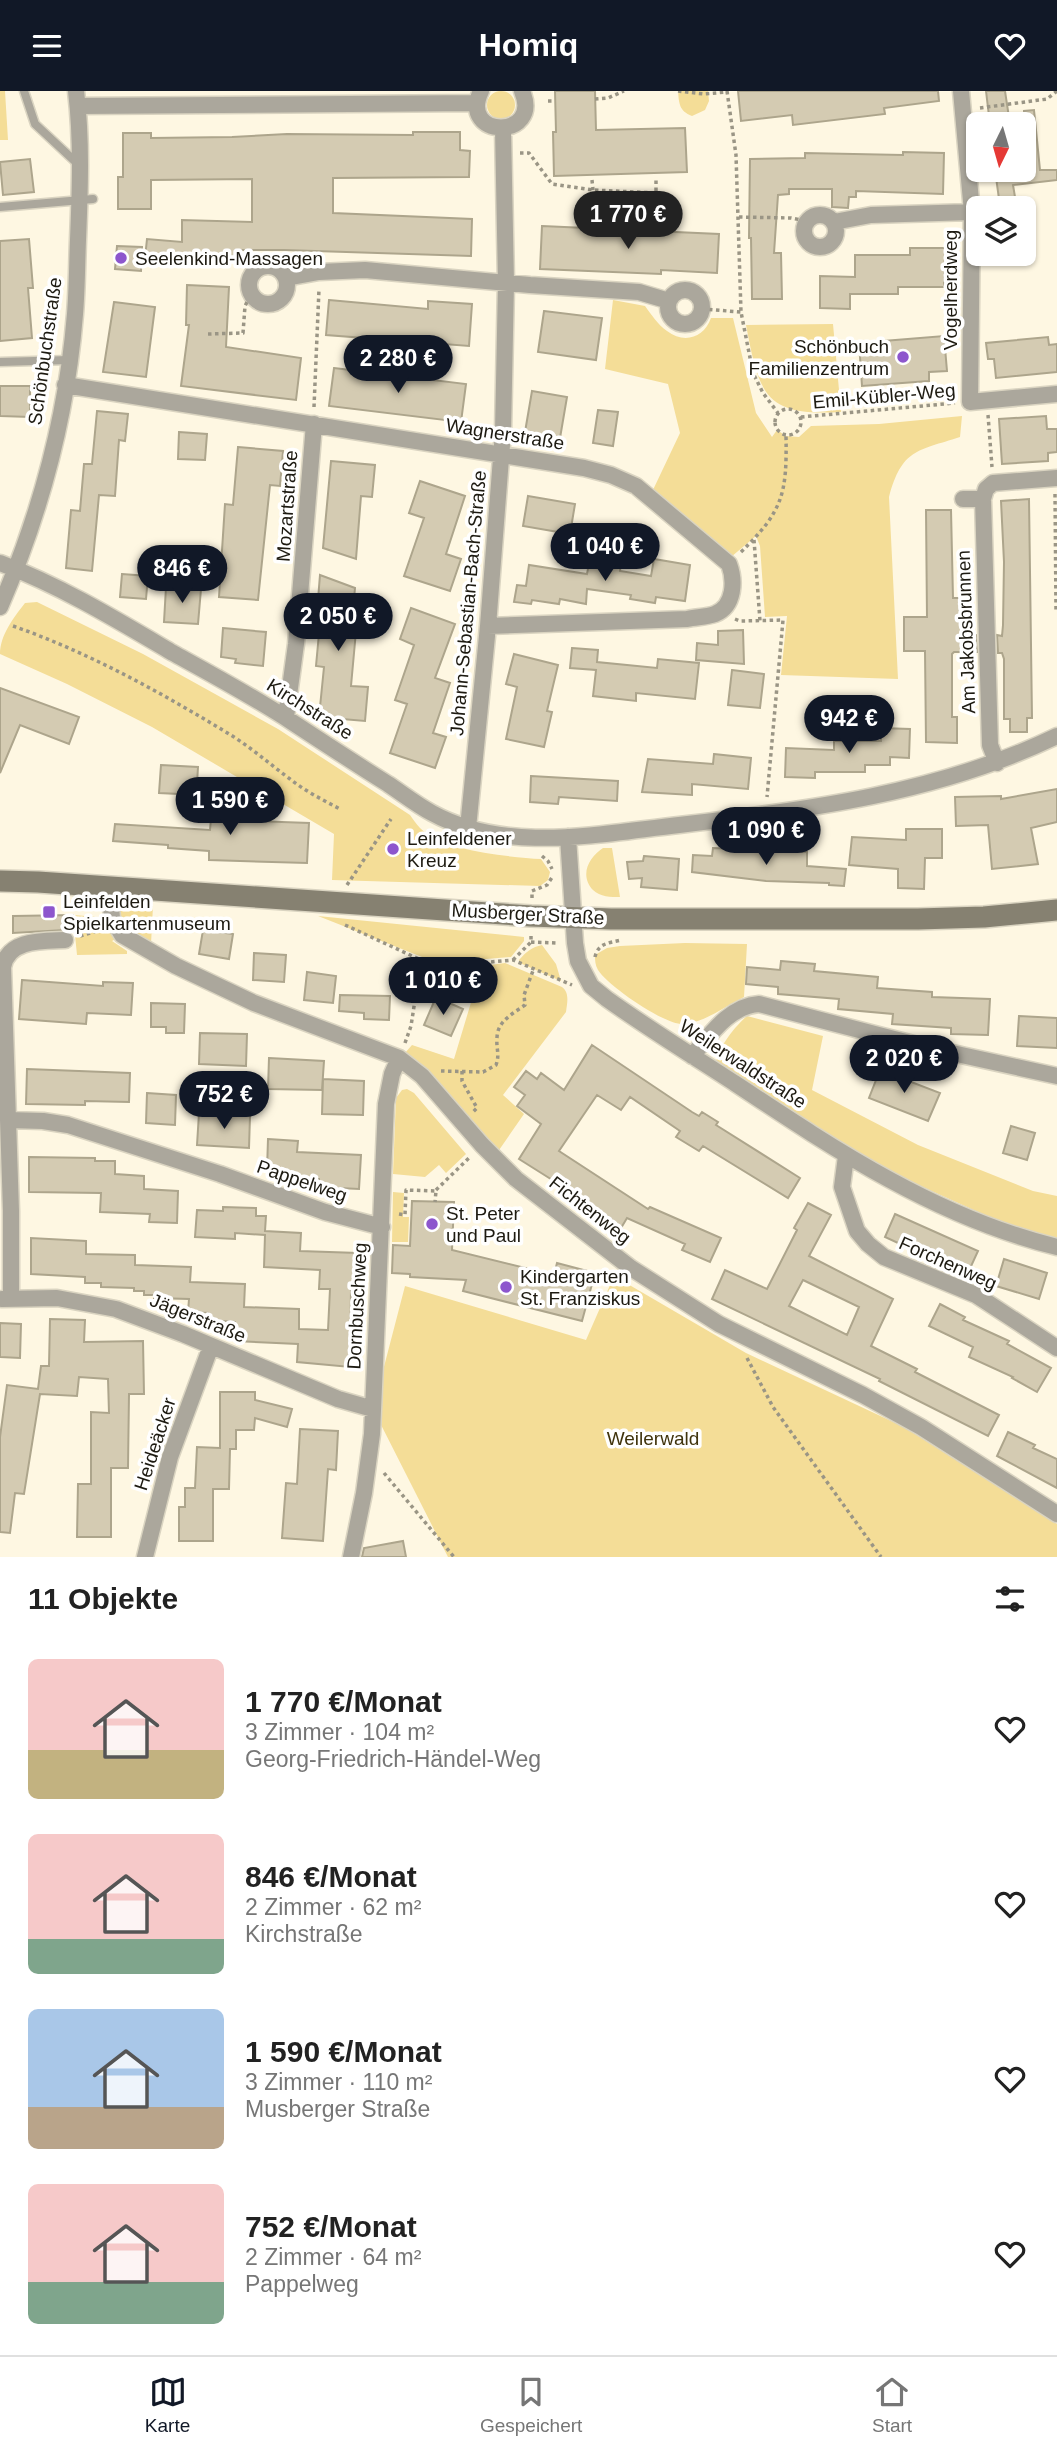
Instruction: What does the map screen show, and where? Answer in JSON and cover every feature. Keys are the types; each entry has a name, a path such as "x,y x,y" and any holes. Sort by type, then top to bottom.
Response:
{"main road":[{"name":"Musberger Straße","path":"0,881 38,881 574,918 918,919 984,917 1057,909"}],"street":[{"path":"77,99 479,97 481,118 494,128 503,129 518,122 523,115 526,107 522,91"},
{"name":"Vogelherdweg","path":"961,91 971,196"},
{"name":"Schönbuchstraße","path":"2,601 16,569 44,482 69,360 87,199 79,165 77,99"},
{"name":"Johann-Sebastian-Bach-Straße","path":"468,828 488,626 500,455 506,283 503,129"},
{"path":"834,222 871,215 966,212"},
{"path":"821,214 834,222 836,238 823,247 812,245 805,237 804,226 807,221 821,214"},
{"name":"Vogelherdweg","path":"970,402 971,266"},
{"path":"260,268 277,268 285,278 286,290 283,296 273,303 261,302 251,294 249,282 260,268"},
{"path":"285,278 320,272 365,270 639,292 669,301"},
{"path":"686,291 696,295 702,309 693,323 681,324 672,318 669,301 676,293 686,291"},
{"name":"Wagnerstraße","path":"65,386 314,423 584,468 611,475 636,486 729,564"},
{"path":"970,402 1057,394"},
{"name":"Mozartstraße","path":"286,717 298,631 314,423"},
{"path":"963,499 983,499 986,489 993,483 1056,478"},
{"name":"Am Jakobsbrunnen","path":"983,499 990,745 997,763"},
{"name":"Kirchstraße","path":"0,563 85,602 286,717 432,813 468,828 505,836 568,837 767,815 873,796 961,775 997,763 1057,736"},
{"path":"488,626 687,619 716,613 733,593 733,573 729,564"},
{"name":"Weilerwaldstraße","path":"568,837 578,961 592,986 624,1011 692,1056 846,1156 901,1187 962,1216 1024,1239 1057,1247"},
{"path":"109,887 110,908 115,926"},
{"name":"Fichtenweg","path":"115,926 122,935 132,941 226,990 399,1058 422,1076 488,1151 534,1193 631,1268 693,1309 747,1339 863,1395 921,1427 1057,1514"},
{"path":"5,1299 8,1120 5,958 9,952 25,944 65,940"},
{"path":"692,1056 734,1011 759,1004 925,1047 1057,1076"},
{"name":"Dornbuschweg","path":"351,1557 369,1455 373,1409 386,1104 392,1074 399,1058"},
{"name":"Pappelweg","path":"8,1120 68,1125 220,1174 325,1212 382,1220"},
{"name":"Forchenweg","path":"846,1156 842,1187 857,1231 868,1244 884,1257 976,1295 1057,1347"},
{"name":"Jägerstraße","path":"5,1299 57,1298 97,1304 134,1315 338,1399 373,1409"},
{"name":"Heideäcker","path":"145,1557 170,1457 211,1346"}],"lane":[{"path":"24,91 35,124 79,165"},
{"path":"0,207 87,199"},
{"path":"0,362 69,360"}],"path":[{"path":"595,99 624,91"},
{"path":"678,91 704,94 727,91 736,155 741,311 753,373 763,393 778,413"},
{"path":"964,110 1047,99 1057,91"},
{"path":"548,101 555,101"},
{"path":"505,154 529,153 552,184 593,190 656,193 656,177"},
{"path":"592,180 593,190"},
{"path":"739,217 807,221"},
{"path":"314,423 320,272"},
{"path":"208,334 243,334 245,306 251,294"},
{"path":"702,309 741,311"},
{"path":"988,401 993,483"},
{"name":"Emil-Kübler-Weg","path":"801,417 970,402"},
{"path":"785,409 792,409 801,417 800,429 793,435 779,433 775,426 778,413 785,409"},
{"path":"729,564 772,519 782,499 786,472 786,436"},
{"path":"1056,478 1056,610"},
{"path":"754,540 760,621"},
{"path":"716,613 740,621 783,619 767,790"},
{"path":"13,626 92,660 203,719 267,759 307,791 340,810"},
{"path":"337,902 391,819"},
{"path":"513,960 531,941 533,891 552,880 553,873 548,861 536,855"},
{"path":"340,923 421,960 467,964 513,960 577,987 592,986"},
{"path":"65,940 115,926"},
{"path":"399,1058 411,1026 421,960"},
{"path":"469,1092 462,1081 463,1072 483,1072 496,1065 499,1052 496,1040 501,1023 526,1005 524,995 534,968"},
{"path":"435,1202 436,1191 471,1156"},
{"path":"382,1220 405,1215 406,1190 436,1191"},
{"path":"747,1339 747,1360 773,1407 881,1557"},
{"path":"369,1455 454,1557"}],"green space":[{"path":"0,91 5,91 8,140 0,140"},
{"path":"501,91 511,95 515,105 511,115 501,119 491,115 487,105 491,95"},
{"path":"678,91 708,91 709,101 705,110 692,116 684,112 680,106"},
{"path":"613,300 645,306 664,329 680,337 693,337 698,334 704,330 711,318 733,318 756,413 772,437 777,430 786,436 799,437 811,426 879,424 962,416 960,437 913,454 900,469 889,497 898,679 781,675 787,616 765,617 760,546 756,536 731,557 652,492 680,433 668,384 605,369"},
{"path":"833,324 841,412 795,410 780,404 769,395 761,383 746,325"},
{"path":"37,602 143,654 278,729 410,815 430,836 477,851 541,859 550,872 548,880 540,886 332,880 334,834 152,727 0,654 5,633 16,614 25,603"},
{"path":"603,848 612,848 620,897 599,894 589,884 587,867"},
{"path":"153,906 151,944 128,932 112,941 127,951 127,954 77,955 73,915 111,918 121,907"},
{"path":"318,916 524,937 524,941 511,957 474,960 422,957"},
{"path":"685,943 747,944 744,997 701,1020 677,1023 652,1012 625,995 604,977 596,964 595,955 607,948"},
{"path":"542,945 556,964 561,981 520,963 519,960 527,952"},
{"path":"505,963 562,987 567,995 567,1002 566,1012 503,1095 524,1114 497,1153 405,1053 412,1045 454,1059 482,966"},
{"path":"747,1016 823,1036 812,1090 918,1145 1033,1191 1057,1196 1057,1239 1018,1230 894,1174 716,1067 722,1047"},
{"path":"407,1089 414,1093 466,1154 446,1173 439,1165 425,1177 393,1174 396,1098 402,1090"},
{"path":"393,1192 404,1193 403,1217 409,1217 408,1242 392,1242"},
{"name":"Weilerwald","path":"614,1276 746,1353 904,1427 1057,1524 1057,1557 448,1557 373,1409 405,1286 586,1340"}],"building":[{"path":"555,91 595,91 596,130 685,128 687,172 554,176"},
{"path":"738,91 938,91 939,101 884,108 885,114 793,125 792,115 741,121"},
{"path":"986,91 1005,91 1008,112 989,112"},
{"path":"1036,130 1040,170 1057,170 1057,180 1013,185 1015,196 999,196 997,182 1036,182"},
{"path":"413,132 460,132 460,150 470,151 469,177 333,178 333,213 472,219 471,256 235,250 235,259 145,258 147,239 182,242 182,220 252,222 252,179 151,180 151,209 118,209 118,177 123,177 123,133 151,133 151,138 287,134 413,135"},
{"path":"903,152 944,153 943,194 856,191 856,197 849,197 848,208 832,207 832,189 789,189 789,194 778,195 774,253 781,253 782,299 752,299 749,238 750,159 805,158 805,153 903,155"},
{"path":"30,159 34,192 3,195 0,162"},
{"path":"542,226 719,234 717,273 661,270 661,274 540,269"},
{"path":"29,239 33,288 28,288 32,338 0,341 0,241"},
{"path":"117,246 142,247 141,271 115,269"},
{"path":"910,248 945,248 944,287 898,287 898,294 850,294 850,309 820,308 820,276 855,277 855,255 910,255"},
{"path":"187,285 229,287 226,347 301,358 296,400 181,386 189,325 186,325"},
{"path":"329,300 428,309 428,301 472,304 469,346 326,335"},
{"path":"114,302 155,307 146,377 103,372"},
{"path":"544,311 602,318 596,360 538,352"},
{"name":"Schönbuch Familienzentrum","path":"944,336 947,371 929,372 929,381 862,386 859,343"},
{"path":"1048,337 1049,345 1057,344 1057,372 996,378 994,359 988,359 986,343"},
{"path":"334,368 466,384 461,422 329,406"},
{"path":"0,386 30,386 30,417 0,416"},
{"path":"532,391 567,397 560,438 525,432"},
{"path":"598,410 618,412 613,446 593,443"},
{"path":"97,411 128,414 125,441 119,440 115,496 99,495 92,571 66,568 71,510 80,511 84,464 92,464"},
{"path":"1046,416 1047,429 1057,429 1057,452 1048,453 1048,461 1002,464 999,419"},
{"path":"179,432 207,434 205,460 178,459"},
{"path":"238,447 283,451 280,486 270,485 258,600 219,597 225,504 233,505"},
{"path":"331,461 375,465 372,497 361,496 356,559 323,548"},
{"path":"420,481 465,496 446,554 461,559 450,591 404,576 424,518 409,513"},
{"path":"528,496 575,504 570,534 523,526"},
{"path":"1029,499 1032,718 1027,718 1027,732 1010,732 1010,719 1004,719 1004,659 1002,653 998,653 997,635 1002,636 1003,625 1001,501"},
{"path":"926,510 951,510 953,598 967,598 965,635 976,635 977,652 952,654 952,717 957,717 957,743 926,742 925,651 904,651 904,617 927,617"},
{"path":"590,558 621,562 620,571 651,576 654,559 690,565 685,601 656,597 655,603 630,599 631,595 587,589 586,604 560,599 559,604 532,600 531,604 514,602 517,585 526,586 529,565 587,574"},
{"path":"122,574 148,576 146,599 120,597"},
{"path":"320,575 355,588 351,631 356,631 351,686 368,687 365,721 319,717 324,667 316,666 321,612 317,612"},
{"path":"166,587 201,589 198,624 164,622"},
{"path":"411,608 455,624 435,678 450,683 433,733 446,737 435,768 390,753 407,704 395,700 414,645 400,639"},
{"path":"223,628 266,632 263,666 235,663 236,659 221,657"},
{"path":"743,630 744,664 696,660 697,643 718,645 718,631"},
{"path":"572,648 598,650 597,662 657,668 658,659 699,663 695,699 636,693 636,701 593,696 596,670 570,668"},
{"path":"514,654 558,665 547,711 552,712 544,747 506,739 517,687 506,684"},
{"path":"732,670 764,674 760,708 728,705"},
{"path":"0,688 79,717 69,744 20,725 0,773"},
{"path":"881,728 910,729 909,758 890,757 890,765 865,765 865,772 815,772 815,778 785,777 786,748 834,750 834,741 881,741"},
{"path":"714,754 751,758 748,789 692,784 692,795 642,792 648,759 713,764"},
{"path":"161,765 198,767 196,800 178,799 179,794 159,793"},
{"path":"531,776 618,781 617,801 559,797 558,804 530,802"},
{"path":"1057,789 1057,822 1031,828 1038,864 992,869 988,825 956,826 955,797 1001,796 1001,799"},
{"path":"231,801 255,802 254,821 309,823 307,863 209,860 209,851 113,841 115,824 210,830 212,807 231,809"},
{"path":"906,829 942,829 942,858 925,858 924,889 898,888 898,869 849,865 852,837 906,840"},
{"path":"713,848 807,852 807,866 846,869 844,886 766,881 692,872 693,855 712,856"},
{"path":"644,856 679,859 677,890 641,887 642,878 629,879 627,862 643,861"},
{"path":"73,915 74,932 65,930 13,933 13,916"},
{"path":"203,930 233,934 229,959 199,954"},
{"path":"254,953 286,955 284,982 253,980"},
{"path":"781,961 815,964 814,971 878,977 877,988 932,992 932,997 990,999 988,1035 951,1034 951,1028 892,1024 893,1014 838,1009 839,999 778,994 778,987 746,984 747,967 780,970"},
{"path":"307,972 336,976 333,1003 304,1000"},
{"path":"22,980 103,986 103,982 133,983 131,1015 87,1013 86,1024 19,1019"},
{"path":"340,995 390,996 389,1020 364,1019 364,1013 339,1011"},
{"path":"436,997 463,1009 451,1036 424,1025"},
{"path":"151,1003 185,1004 184,1033 166,1033 166,1027 151,1027"},
{"path":"1019,1016 1057,1018 1057,1048 1017,1046"},
{"path":"200,1033 247,1034 246,1066 199,1064"},
{"path":"592,1045 692,1112 699,1116 702,1112 718,1122 716,1125 800,1178 788,1198 703,1146 699,1151 676,1137 680,1131 630,1097 621,1110 597,1095 559,1151 648,1209 650,1207 721,1238 710,1262 682,1250 685,1244 627,1218 621,1228 519,1159 541,1124 517,1106 525,1095 514,1087 526,1071 537,1079 541,1073 564,1090"},
{"path":"269,1058 324,1061 322,1090 268,1089"},
{"path":"27,1069 130,1073 129,1102 85,1101 85,1105 26,1104"},
{"path":"880,1070 940,1093 928,1121 869,1098"},
{"path":"323,1079 364,1081 363,1115 322,1114"},
{"path":"147,1093 176,1095 175,1125 146,1123"},
{"path":"199,1113 250,1116 249,1148 197,1145"},
{"path":"1011,1126 1035,1133 1027,1160 1003,1153"},
{"path":"268,1139 298,1141 297,1152 361,1155 359,1189 319,1187 319,1179 289,1177 290,1171 267,1170"},
{"path":"29,1157 115,1161 115,1174 144,1176 144,1189 178,1191 177,1223 149,1222 150,1214 100,1212 101,1193 29,1192"},
{"path":"412,1201 454,1202 452,1250 554,1275 557,1263 595,1273 582,1321 463,1291 466,1280 410,1277 410,1274 392,1273 393,1245 410,1246"},
{"path":"808,1203 831,1215 809,1256 893,1299 871,1346 999,1415 988,1436 879,1381 880,1379 712,1299 725,1270 767,1289 797,1230 794,1228","holes":["803,1280 859,1307 847,1335 789,1306"]},
{"path":"223,1207 256,1208 256,1216 266,1216 265,1231 301,1233 300,1251 358,1253 357,1290 351,1290 350,1367 297,1362 298,1344 235,1341 235,1322 207,1320 208,1313 188,1312 189,1299 154,1298 154,1295 144,1295 144,1291 134,1291 134,1288 101,1287 101,1283 85,1283 85,1277 31,1274 31,1238 86,1241 86,1254 135,1255 135,1265 191,1267 190,1282 245,1284 244,1307 299,1309 299,1329 328,1330 330,1289 319,1289 320,1270 264,1267 265,1235 235,1233 235,1239 195,1237 197,1210 223,1211"},
{"path":"895,1214 978,1251 967,1275 885,1237"},
{"path":"1004,1259 1047,1273 1039,1299 996,1286"},
{"path":"940,1304 965,1317 963,1320 1009,1341 1007,1344 1051,1368 1037,1392 1013,1377 969,1357 973,1347 929,1326"},
{"path":"50,1319 85,1320 84,1342 143,1341 144,1394 129,1394 128,1468 111,1468 111,1537 77,1537 78,1484 91,1484 91,1412 109,1413 108,1379 79,1377 77,1396 40,1394 24,1494 15,1493 10,1533 0,1532 0,1437 7,1385 38,1389 41,1366 49,1366"},
{"path":"0,1323 21,1324 20,1358 0,1357"},
{"path":"220,1392 255,1392 255,1400 292,1409 287,1427 255,1418 254,1430 236,1430 236,1449 230,1449 229,1489 213,1489 213,1541 179,1541 179,1507 185,1507 185,1488 195,1488 197,1447 220,1448"},
{"path":"300,1429 338,1431 336,1470 328,1469 323,1541 282,1538 286,1483 297,1484"},
{"path":"1008,1432 1057,1459 1057,1488 997,1456"},
{"path":"403,1541 406,1557 362,1557 364,1548"}],"place":[{"name":"Seelenkind-Massagen","path":"121,258"},
{"name":"Schönbuch Familienzentrum","path":"903,357"},
{"name":"Leinfeldener Kreuz","path":"393,849"},
{"name":"Leinfelden Spielkartenmuseum","path":"49,912"},
{"name":"St. Peter und Paul","path":"432,1224"},
{"name":"Kindergarten St. Franziskus","path":"506,1287"}]}
